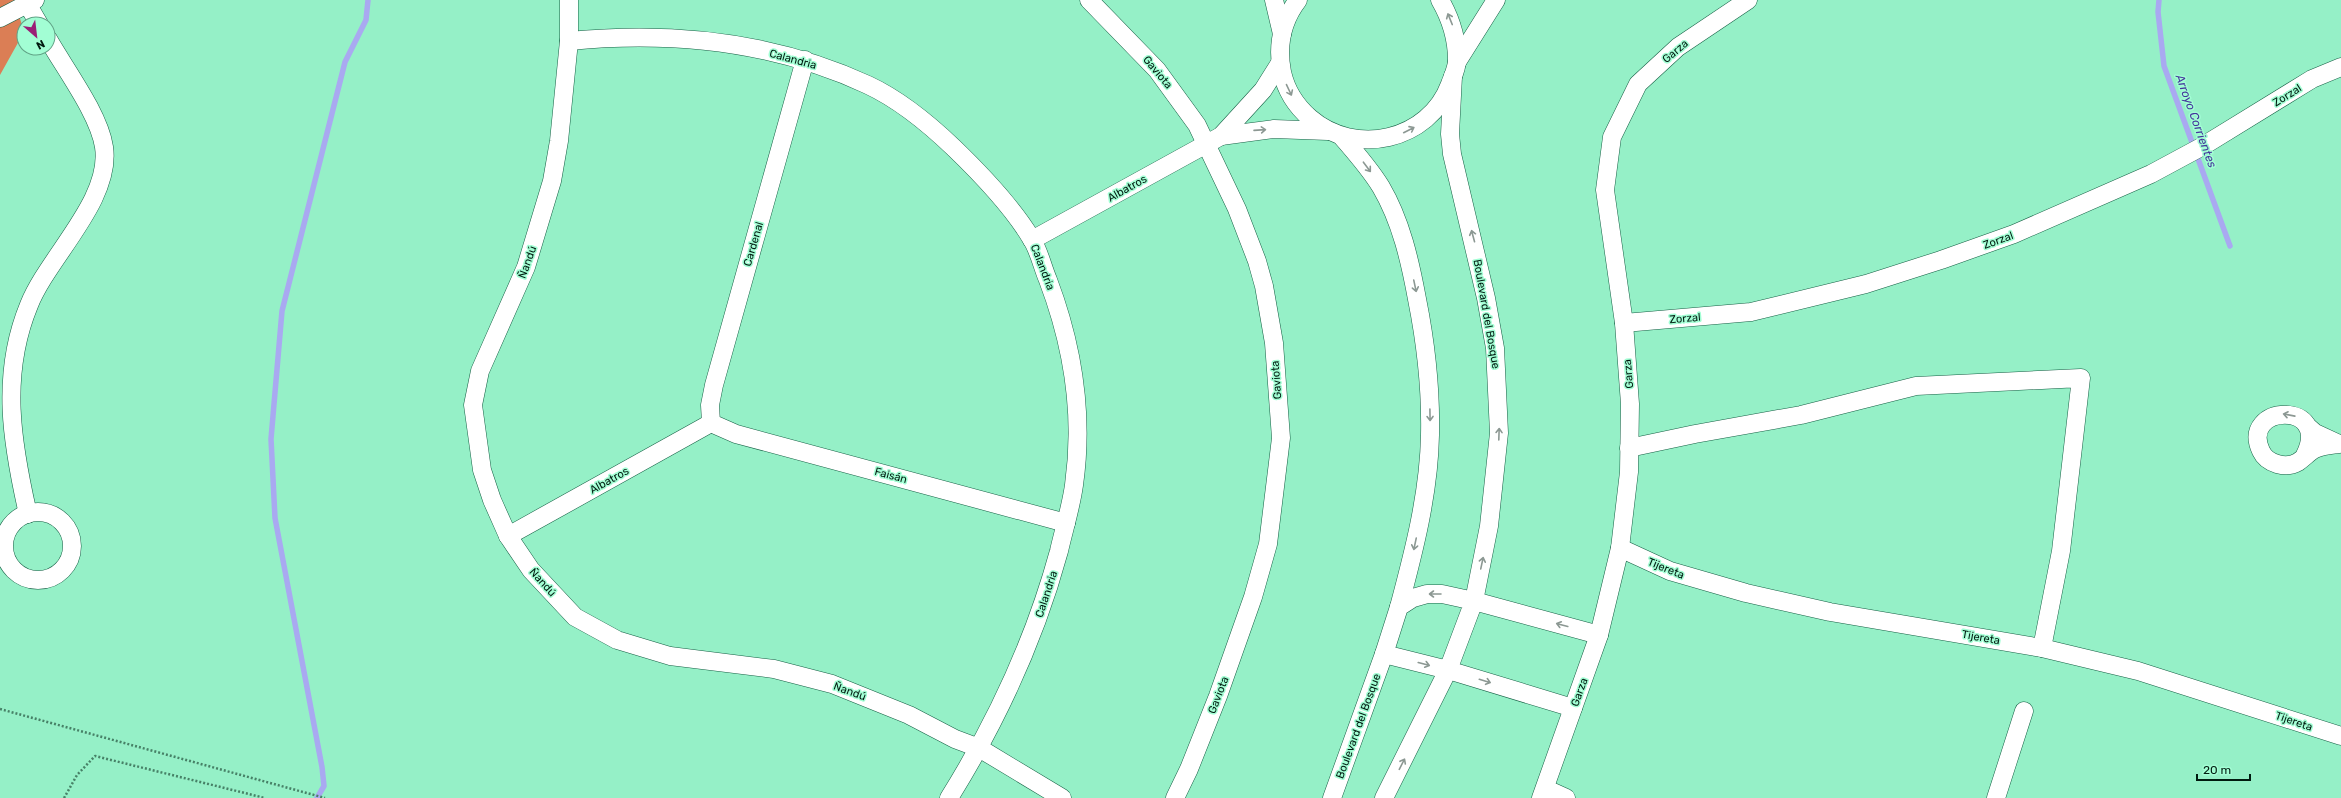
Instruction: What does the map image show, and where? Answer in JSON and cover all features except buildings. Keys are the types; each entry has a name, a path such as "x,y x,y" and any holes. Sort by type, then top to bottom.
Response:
{"street":[{"path":"569,0 569,41"},
{"name":"Gaviota","path":"1089,0 1124,34 1157,70 1197,125 1214,140 1237,209 1257,261 1264,286 1274,343 1281,438 1268,544 1253,597 1218,696 1189,769 1175,798"},
{"path":"1274,0 1282,34"},
{"path":"1298,0 1286,20 1282,34 1280,63 1283,77 1296,103 1316,124 1335,134 1369,169 1394,213 1414,283 1427,360 1430,435 1427,474 1415,542 1399,607"},
{"name":"Boulevard del Bosque","path":"1440,0 1452,25 1455,69 1450,126 1452,154 1486,298 1495,348 1499,392 1499,433 1496,477 1489,526 1474,601 1448,670"},
{"path":"1214,140 1274,129 1335,134 1373,140 1389,138 1418,125 1440,104 1455,69 1496,0"},
{"name":"Garza","path":"1544,793 1599,635 1620,548 1629,448 1630,404 1624,323 1605,190 1612,137 1638,84 1678,47 1748,0"},
{"path":"0,18 29,1 36,16"},
{"name":"Calandria","path":"569,41 619,36 695,39 734,44 805,60 870,86 895,100 927,124 982,177 1032,240 1060,311 1076,382 1078,447 1074,486 1066,523 1047,593 1030,640 1005,698 980,748 949,798"},
{"name":"Ñandú","path":"569,41 560,141 547,202 523,273 480,371 473,405 482,470 492,500 508,536 531,570 576,617 617,640 670,656 750,665 802,675 861,694 980,748 1062,798"},
{"path":"28,514 15,459 10,413 14,358 28,306 52,262 97,192 102,173 104,147 95,120 56,53"},
{"name":"Cardenal","path":"714,425 710,404 714,385 805,60"},
{"path":"1214,140 1264,90 1280,63"},
{"name":"Zorzal","path":"1624,323 1751,312 1866,284 1956,255 2014,234 2151,174 2203,146 2312,79 2341,67"},
{"name":"Albatros","path":"1032,240 1214,140"},
{"path":"1629,448 1695,434 1801,415 1916,386 2081,378 2061,551 2042,648"},
{"path":"2281,414 2291,414 2300,419 2315,433 2340,444 2324,446 2305,455 2298,462 2288,465 2278,465 2268,460 2262,453 2258,443 2259,433 2264,424 2271,417 2281,414"},
{"name":"Albatros","path":"508,536 714,425"},
{"name":"Faisán","path":"714,425 1066,523"},
{"path":"2305,455 2310,441 2307,426"},
{"name":"Tijereta","path":"1620,548 1670,571 1746,593 1830,612 2042,648 2172,680 2341,736"},
{"path":"1399,607 1413,598 1427,594 1442,594 1474,601 1599,635"},
{"name":"Boulevard del Bosque","path":"1332,798 1384,654 1399,607"},
{"path":"1384,654 1448,670 1573,708"},
{"path":"1384,798 1448,670"},
{"path":"1996,798 2024,710"},
{"path":"1544,793 1566,798"}],"path":[{"path":"0,709 325,798"},
{"path":"64,798 77,775 95,756 266,798"}],"shaded area":[{"path":"0,0 19,0 16,5 19,16 16,16 16,46 0,75"}],"waterway":[{"path":"317,798 324,786 322,767 275,518 271,439 282,311 345,62 366,20 368,0"},
{"name":"Arroyo Corrientes","path":"2159,0 2158,12 2164,66 2230,246"}]}
